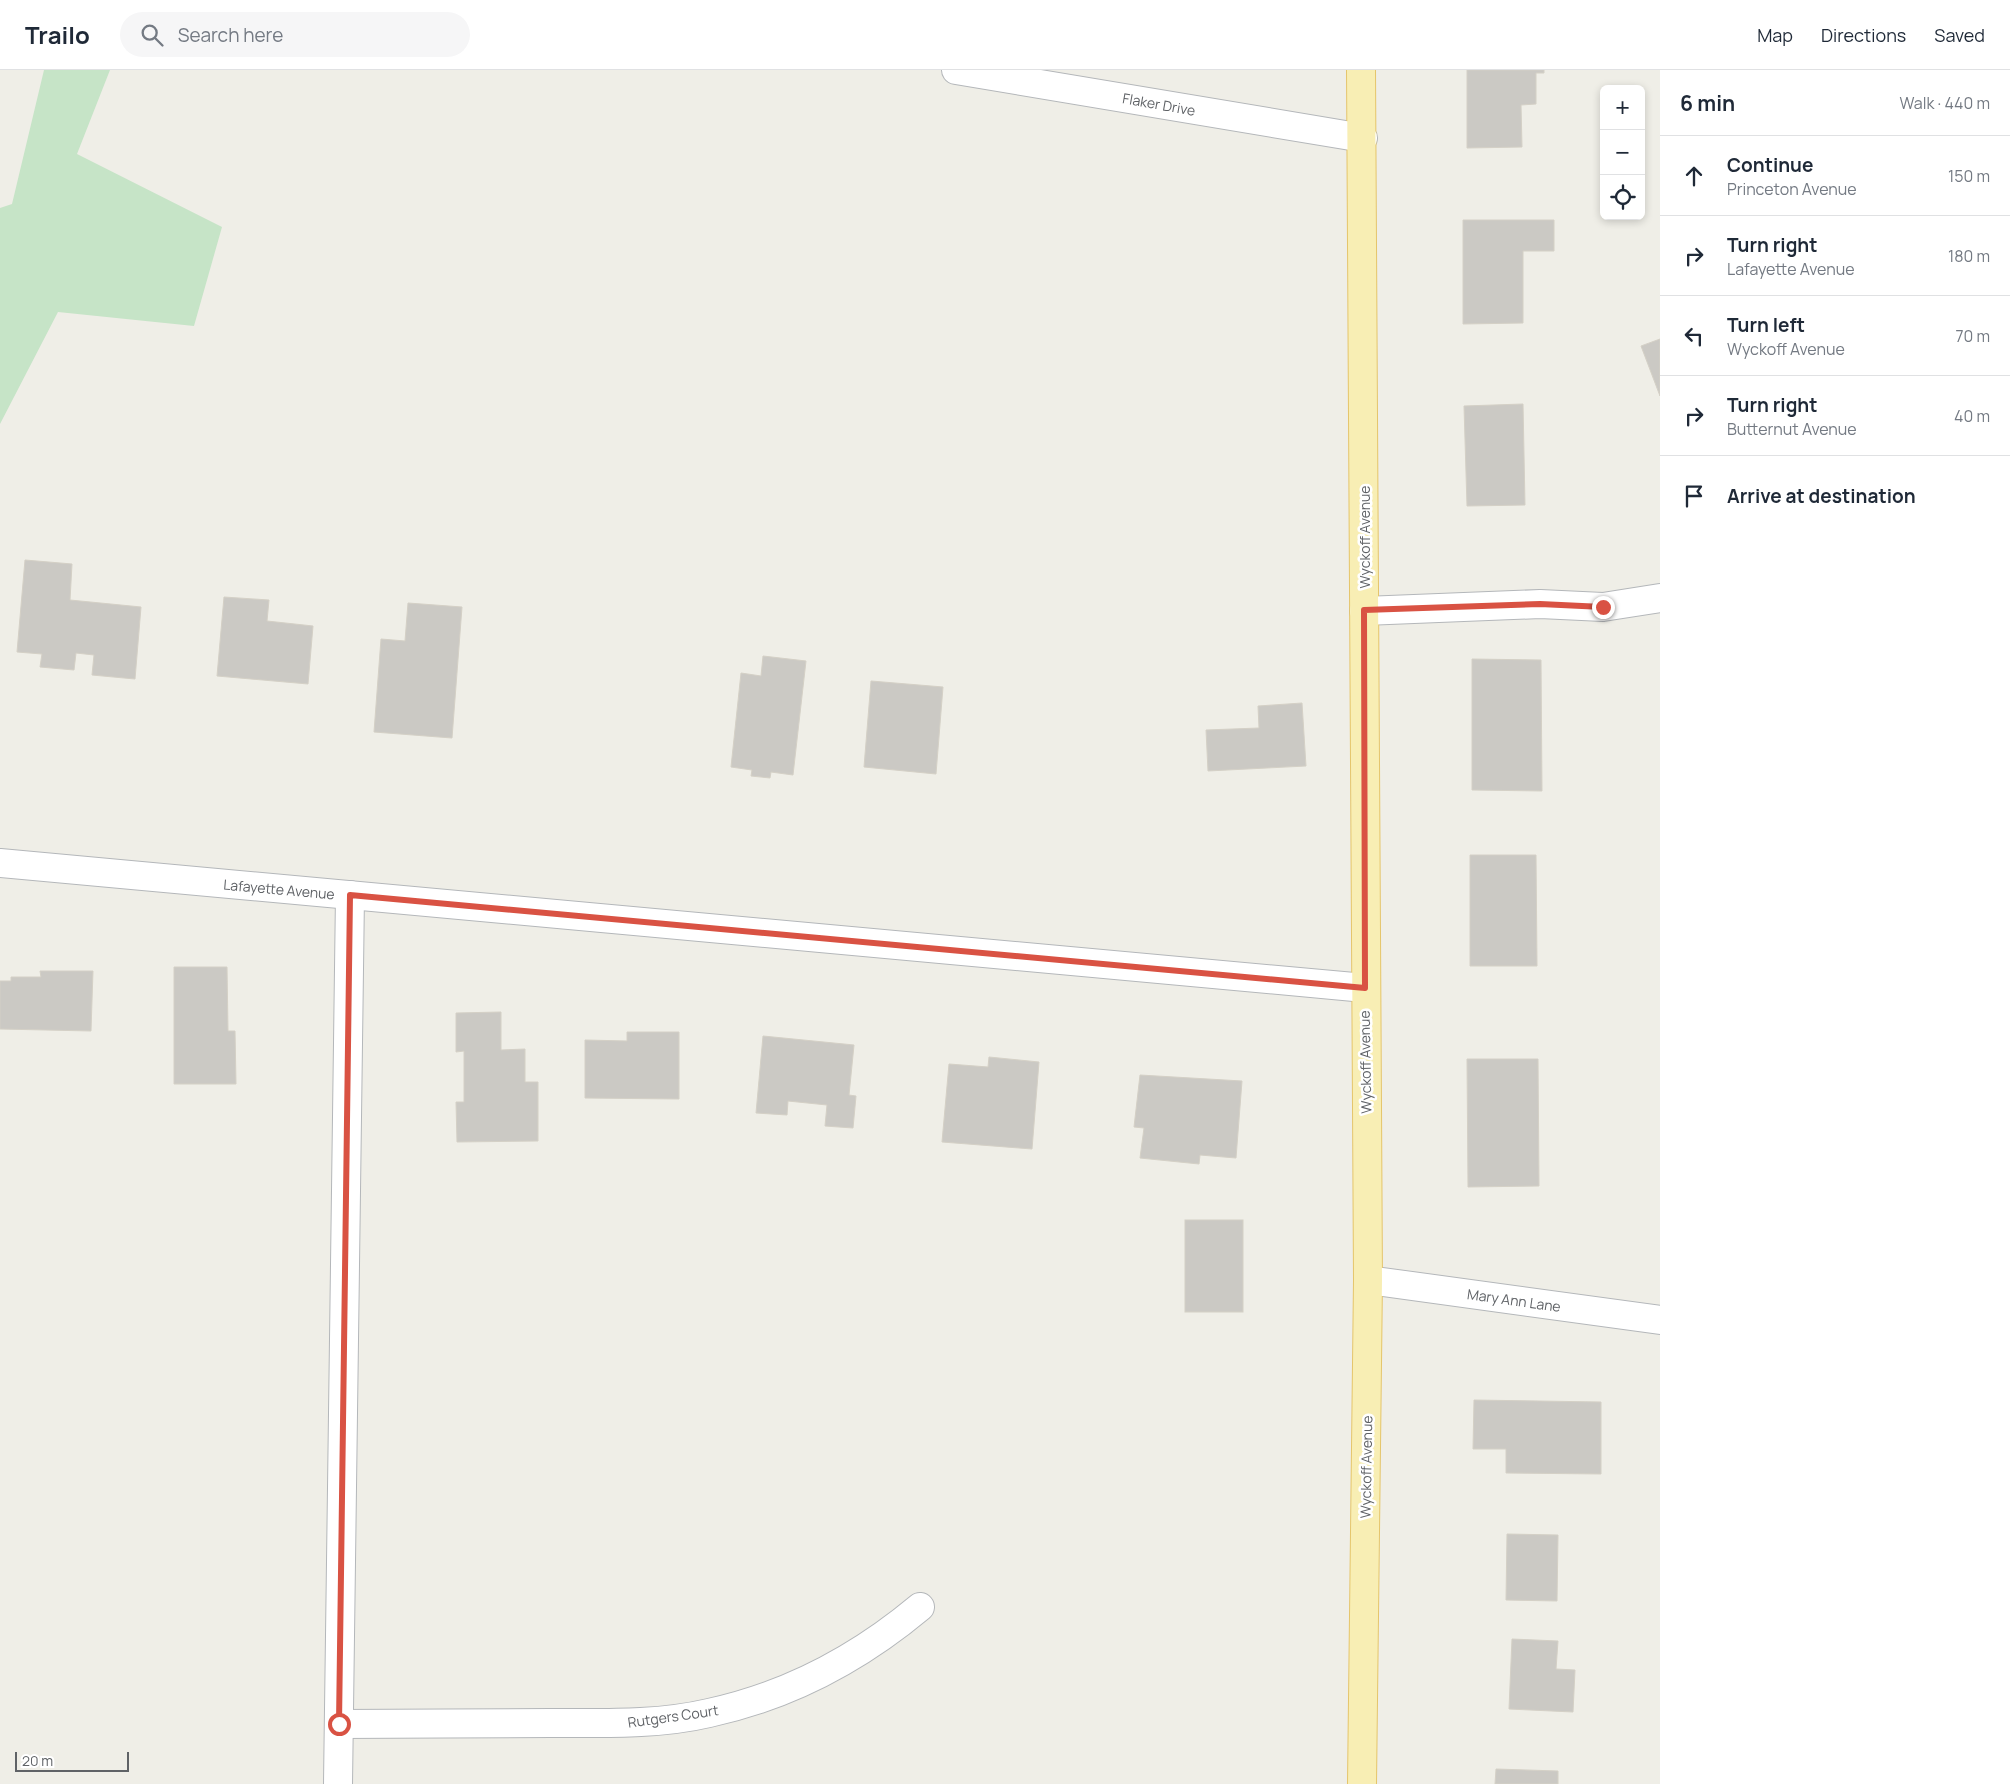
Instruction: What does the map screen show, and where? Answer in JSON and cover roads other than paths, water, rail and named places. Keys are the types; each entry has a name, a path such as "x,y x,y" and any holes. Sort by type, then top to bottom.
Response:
{"main road":[{"name":"Wyckoff Avenue","path":"1361,70 1368,1280 1362,1784"}],"street":[{"name":"Flaker Drive","path":"956,70 1362,138"},
{"path":"1364,610 1540,604 1603,607 1660,598"},
{"name":"Lafayette Avenue","path":"0,863 1365,988"},
{"path":"338,1784 350,895"},
{"name":"Mary Ann Lane","path":"1368,1280 1660,1320"},
{"name":"Rutgers Court","path":"339,1724 644,1723 709,1714 772,1696 831,1669 892,1630 920,1607"}]}
